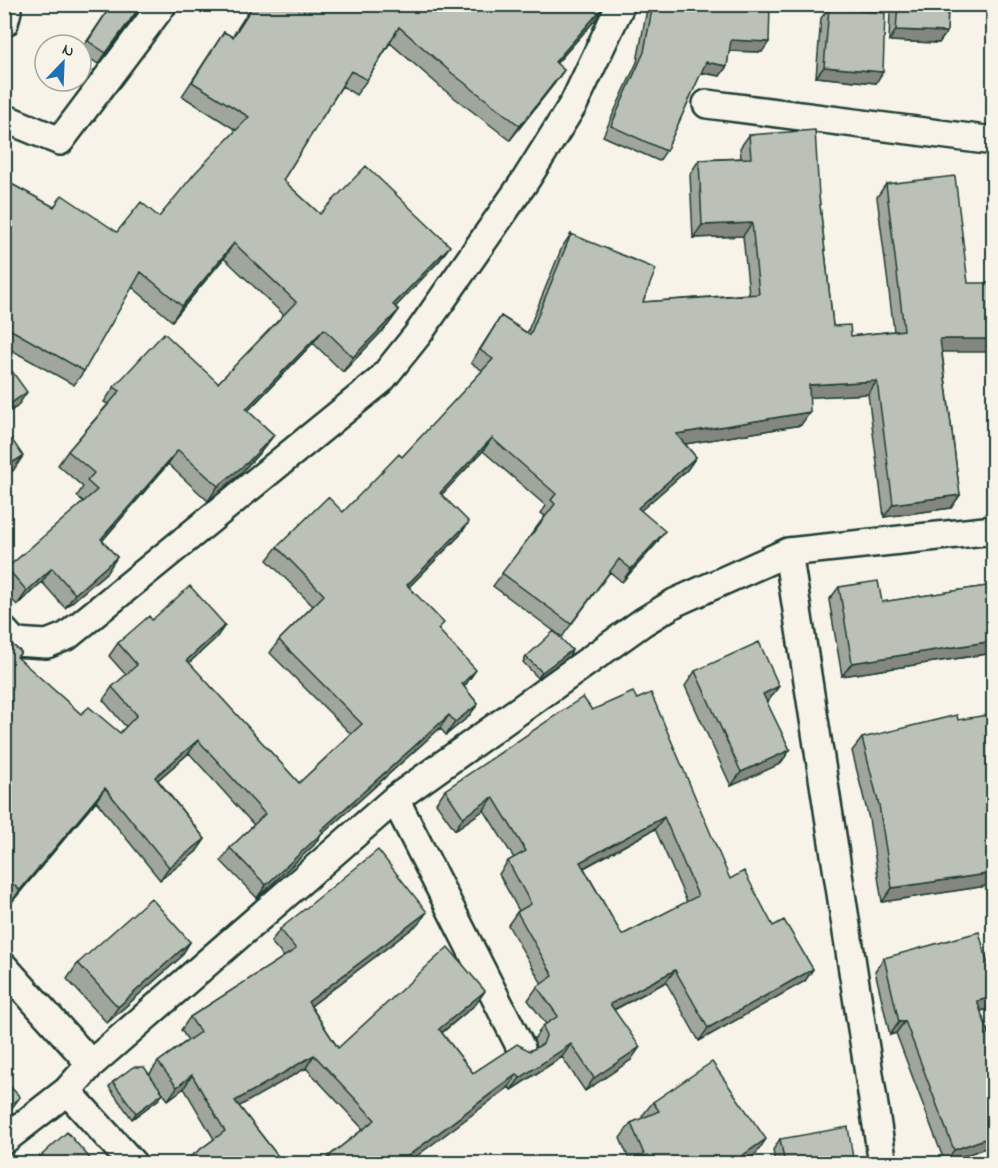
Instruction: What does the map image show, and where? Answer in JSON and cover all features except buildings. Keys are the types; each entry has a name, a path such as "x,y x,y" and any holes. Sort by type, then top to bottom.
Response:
{"street":[{"path":"4,118 60,141 163,4"},
{"path":"4,631 14,642 47,644 68,636 381,380 418,334 525,181 574,103 621,4"},
{"path":"4,7 7,11 4,22"},
{"path":"707,104 993,141"},
{"path":"4,1140 67,1090 91,1064 395,799 643,622 676,602 788,552 993,530"},
{"path":"788,552 883,1164"},
{"path":"395,799 521,1048"},
{"path":"4,968 91,1064"},
{"path":"67,1090 133,1164"}]}
